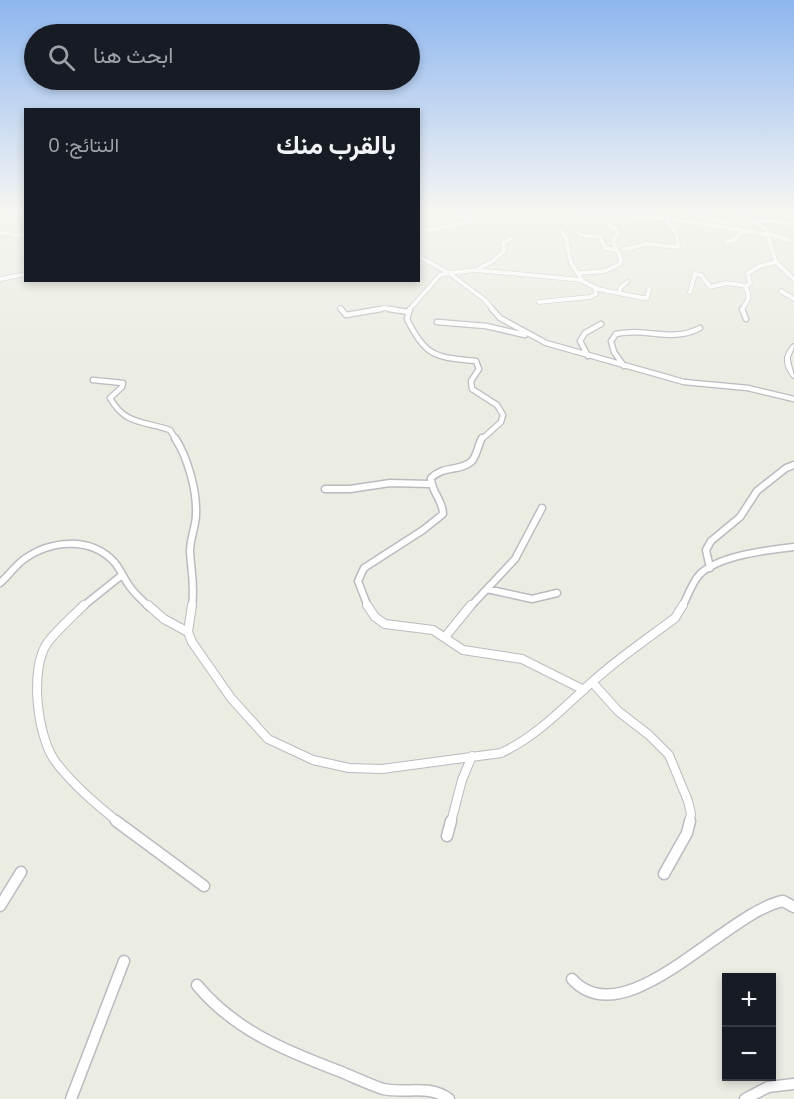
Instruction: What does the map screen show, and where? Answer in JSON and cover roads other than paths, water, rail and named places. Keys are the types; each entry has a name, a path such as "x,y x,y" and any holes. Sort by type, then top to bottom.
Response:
{"street":[{"path":"427,260 441,267 485,300 500,318 531,336"},
{"path":"476,270 495,260"},
{"path":"570,260 580,273 582,278 580,280"},
{"path":"580,273 616,267 620,260"},
{"path":"746,286 750,283 748,273 757,267 776,262 794,279"},
{"path":"584,690 533,663 466,651 451,644 445,637 432,630 395,627 378,620 361,594 358,581 364,568 423,530 443,514 443,506 430,484 431,478 443,468 463,466 473,460 480,441 499,425 502,413 497,406 480,397 472,389 471,381 478,373 479,363 472,359 442,358 433,354 417,339 407,318 408,312 419,297 440,275 476,270 580,280 595,288 647,298 649,289"},
{"path":"0,279 24,274"},
{"path":"690,292 696,274 701,275 710,287 727,284 746,286"},
{"path":"619,293 621,287 627,282"},
{"path":"746,286 749,294 748,304 742,308 746,319"},
{"path":"539,302 590,297 596,294 595,288"},
{"path":"781,291 794,299"},
{"path":"339,308 346,315 385,308 408,312"},
{"path":"437,322 486,326 531,336 588,357 684,382 748,388 794,399"},
{"path":"588,357 580,341 585,333 601,324"},
{"path":"625,367 612,346 611,341 616,334 633,330 680,335 700,328"},
{"path":"794,346 786,359 794,376"},
{"path":"93,380 123,383 123,387 110,397 117,411 133,421 170,430 182,449 195,499 196,515 190,550 194,573 194,598 188,632 192,642 213,672 268,739 296,753 332,765 368,770 402,767 501,753 519,745 592,682 675,618 700,574 740,557 794,547"},
{"path":"710,568 706,550 711,541 740,517 757,491 786,468 794,465"},
{"path":"325,489 350,489 390,483 430,484"},
{"path":"445,637 460,616 515,559 542,508"},
{"path":"0,583 20,562 34,552 76,542 96,547 113,561 131,587 173,626 188,632"},
{"path":"122,575 88,602 47,643 41,658 36,685 43,736 54,760 87,796 129,832 204,886"},
{"path":"487,589 533,599 550,597 557,593"},
{"path":"592,682 618,711 649,735 669,755 688,801 691,813 687,833 664,874"},
{"path":"447,836 462,780 472,756"},
{"path":"0,906 21,872"},
{"path":"572,979 579,989 587,994 603,997 630,992 708,945 762,907 783,901 794,907"},
{"path":"71,1099 124,961"},
{"path":"196,985 218,1010 292,1054 388,1090 426,1089 442,1092 449,1099"},
{"path":"745,1099 754,1090 769,1085 794,1084"}]}
